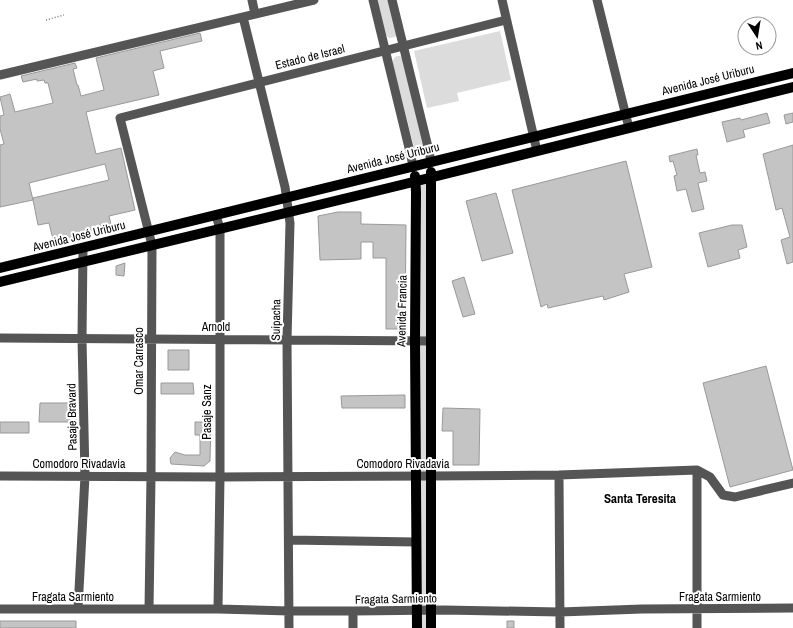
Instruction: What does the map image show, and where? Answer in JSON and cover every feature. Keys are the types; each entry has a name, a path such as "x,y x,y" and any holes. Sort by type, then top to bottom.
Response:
{"main road":[{"name":"Avenida José Uriburu","path":"0,268 793,73"},
{"path":"0,282 793,87"},
{"path":"431,162 431,628"},
{"name":"Avenida Francia","path":"413,167 416,192 414,340 417,628"}],"street":[{"path":"252,0 255,14"},
{"path":"0,75 314,0"},
{"name":"Avenida Francia","path":"373,0 413,167"},
{"path":"392,0 431,162"},
{"path":"502,0 537,151"},
{"path":"597,0 629,128"},
{"name":"Suipacha","path":"243,17 285,187 290,223 287,340 289,628"},
{"name":"Estado de Israel","path":"120,118 506,20"},
{"path":"705,94 709,108"},
{"name":"Omar Carrasco","path":"120,118 152,245 149,609"},
{"name":"Pasaje Sanz","path":"216,215 220,229 220,477 218,609"},
{"name":"Pasaje Bravard","path":"78,609 85,476 82,339 83,248"},
{"name":"Arnold","path":"0,338 431,341"},
{"path":"697,628 697,470 710,477 723,495 735,497 793,482"},
{"name":"Comodoro Rivadavia","path":"0,476 431,476 697,470"},
{"path":"559,474 560,628"},
{"path":"289,540 416,542"},
{"name":"Fragata Sarmiento","path":"0,609 218,609 289,611 431,610 560,612 793,608"},
{"path":"353,611 353,628"}],"path":[{"path":"46,20 64,16"}],"shaded area":[{"path":"377,0 388,0 397,34 395,37 389,38 386,35"},
{"path":"500,31 511,80 457,93 459,101 427,108 414,51"},
{"path":"397,56 402,58 425,148 423,153 418,154 415,151 393,64 394,59"},
{"path":"432,177 431,628 417,628 415,181"}],"building":[{"path":"200,33 202,41 160,51 164,68 153,71 159,95 86,112 96,154 121,148 135,210 109,216 112,229 54,243 49,223 38,225 33,200 0,207 0,145 4,144 0,129 0,116 4,115 0,97 10,94 15,112 53,103 48,83 45,83 44,80 37,81 37,79 23,82 21,76 75,63 77,68 73,69 81,96 104,90 96,58","holes":["105,164 109,180 33,198 33,200 29,183"]},
{"path":"767,113 770,123 743,130 745,137 727,142 722,122 740,118 741,120"},
{"path":"793,113 793,122 786,124 784,115"},
{"path":"793,145 793,262 787,264 781,240 790,237 782,208 776,210 763,154"},
{"path":"697,149 698,155 696,155 700,173 705,172 707,181 698,183 704,209 692,212 686,189 677,191 674,176 677,175 673,161 670,162 669,156"},
{"path":"626,161 652,267 624,274 629,292 604,300 603,296 548,308 547,304 541,307 512,190"},
{"path":"496,193 513,253 482,261 466,201"},
{"path":"338,212 361,212 361,224 406,225 405,329 386,329 386,258 373,258 373,242 361,242 361,259 320,260 318,216"},
{"path":"732,225 742,225 747,247 738,250 740,258 708,267 699,233"},
{"path":"125,263 124,276 116,275 116,266"},
{"path":"464,277 475,314 463,317 452,281"},
{"path":"168,350 189,350 189,370 168,370"},
{"path":"766,366 793,470 730,487 703,383"},
{"path":"161,383 193,383 194,394 161,394"},
{"path":"405,395 405,408 342,408 341,396"},
{"path":"40,403 76,403 76,422 39,422"},
{"path":"443,408 480,409 479,465 453,465 453,431 442,431"},
{"path":"0,422 29,422 29,433 0,433"},
{"path":"195,422 211,422 210,461 204,466 171,464 170,458 175,452 185,455 200,455 200,435 195,435"},
{"path":"0,621 76,621 76,628 0,628"},
{"path":"507,621 514,621 514,628 507,628"}],"district":[{"name":"Santa Teresita","path":"640,498"}]}
